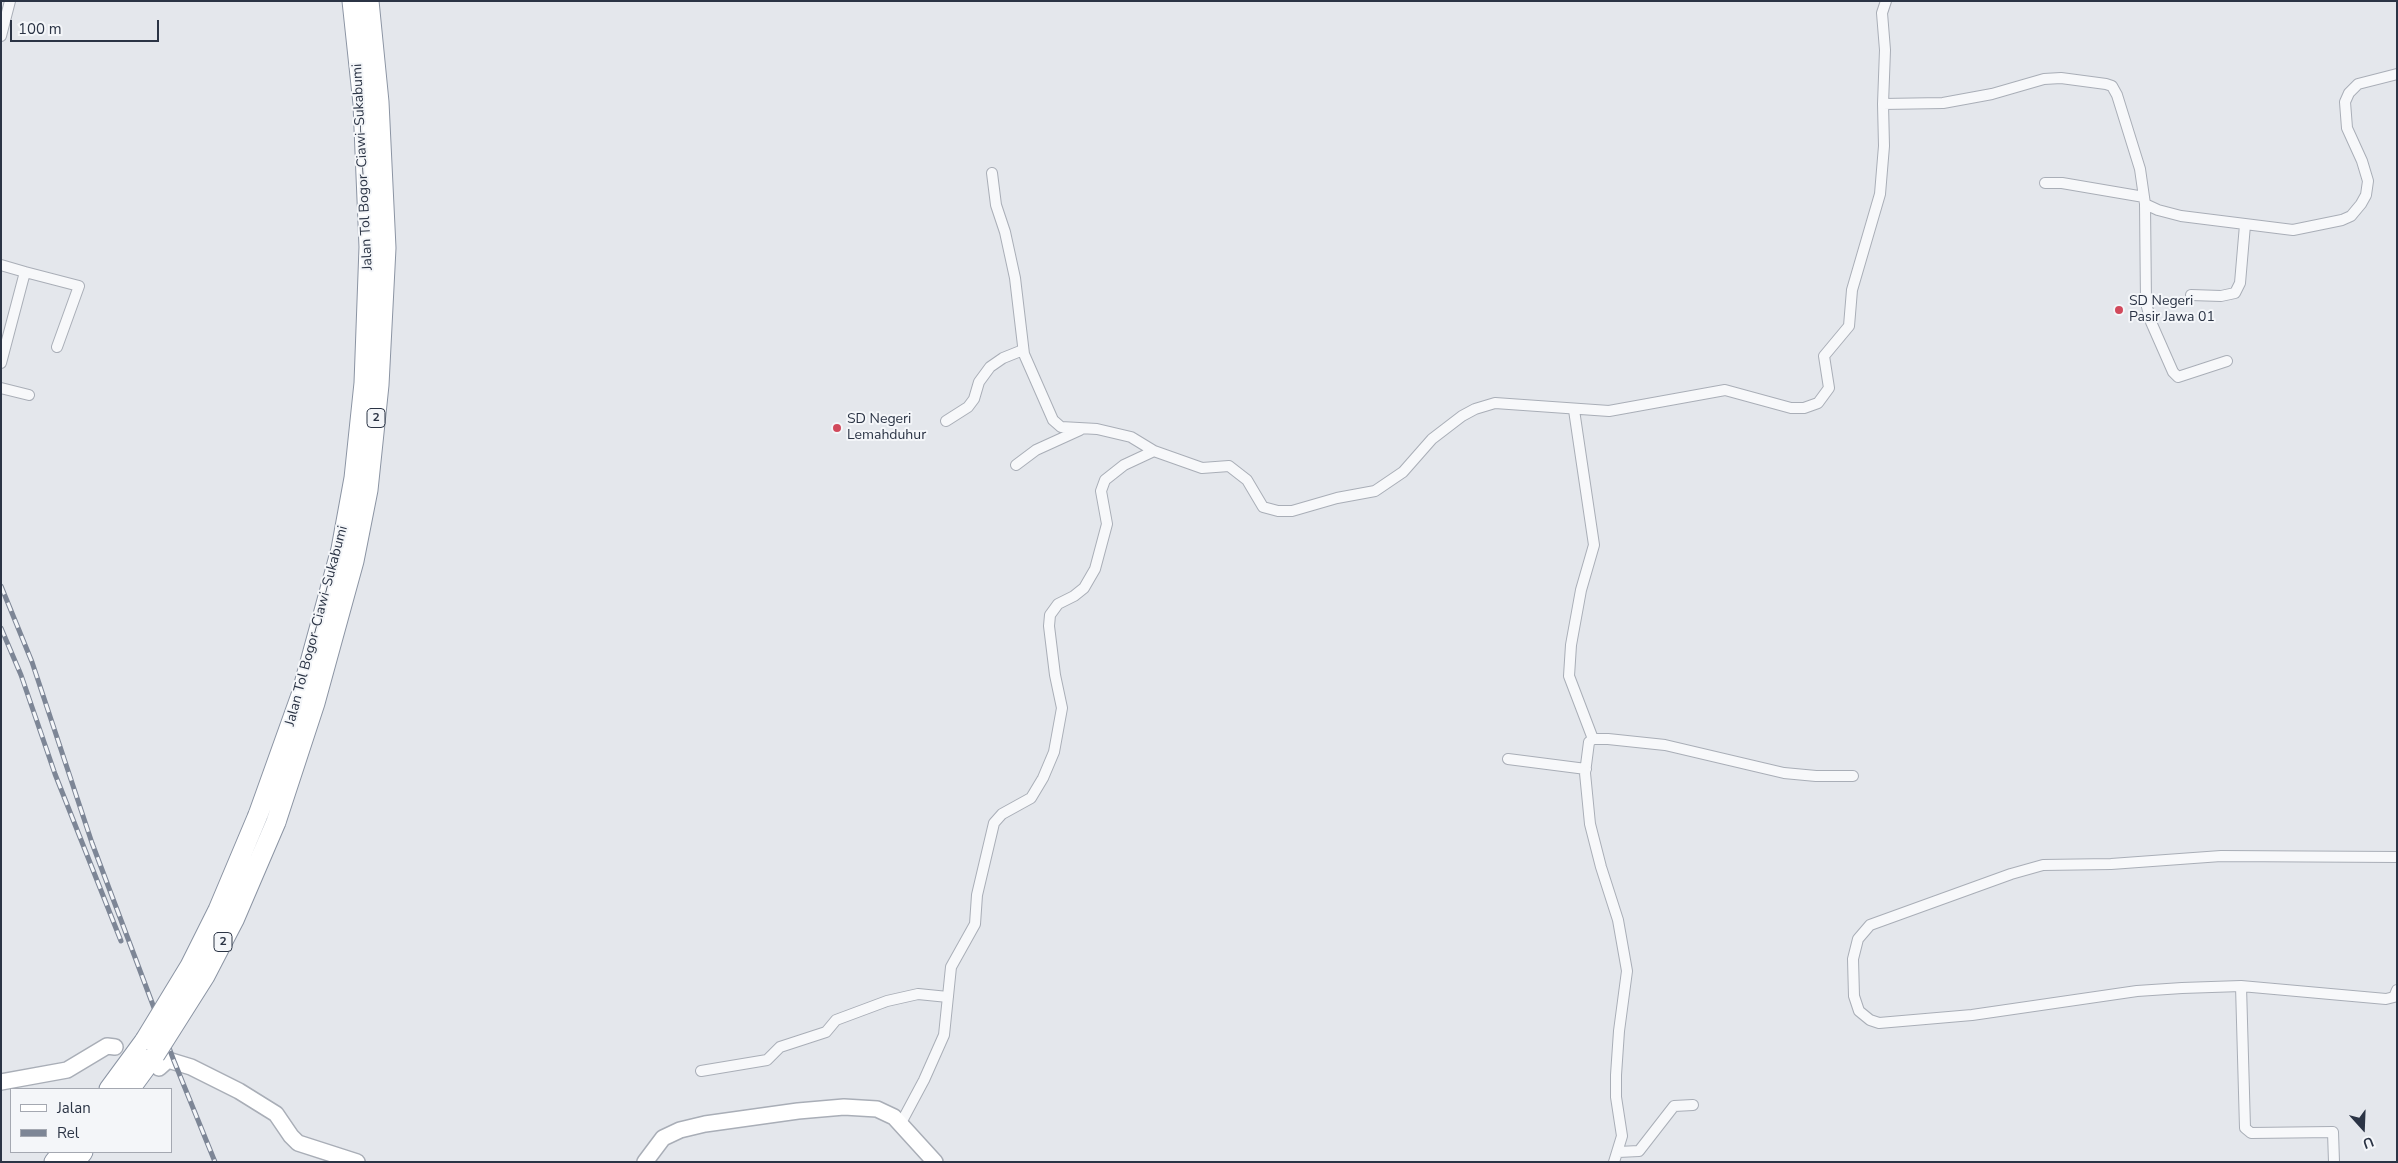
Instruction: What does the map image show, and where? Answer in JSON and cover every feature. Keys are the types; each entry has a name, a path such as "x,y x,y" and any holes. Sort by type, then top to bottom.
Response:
{"highway":[{"name":"Jalan Tol Bogor–Ciawi–Sukabumi","path":"110,1088 153,1054 194,958 218,910 258,815 301,694 341,549 354,478 364,383 369,247 363,104 352,1"},
{"name":"Jalan Tol Bogor–Ciawi–Sukabumi","path":"131,1088 205,976 226,936 276,822 318,694 354,561 368,490 379,385 386,248 379,102 369,1"}],"street":[{"path":"1,36 10,1"},
{"path":"992,173 996,205 1005,232 1015,278 1023,350 1053,420 1061,427 1086,428 1131,438 1154,451 1202,468 1229,466 1246,480 1263,507 1278,511 1292,511 1337,498 1368,493 1384,486 1402,472 1438,434 1462,416 1484,405 1517,403 1574,410 1617,410 1725,390 1791,408 1809,407 1821,400 1828,392 1830,384 1824,356 1848,326 1852,290 1880,194 1884,146 1885,50 1882,13 1886,1"},
{"path":"2045,183 2062,183 2145,200 2173,215 2245,225 2293,230 2336,222 2351,216 2364,199 2368,185 2364,167 2347,128 2345,102 2349,93 2358,84 2397,74"},
{"path":"1883,104 1943,104 1992,94 2044,78 2061,78 2112,86 2117,95 2140,169 2145,200 2146,303 2151,322 2173,372 2178,377 2227,361"},
{"path":"2191,295 2230,296 2238,289 2245,225"},
{"path":"1,265 79,286 57,347"},
{"path":"1,363 25,272"},
{"path":"946,421 968,407 974,399 979,382 990,367 1003,358 1023,350"},
{"path":"1,388 29,395"},
{"path":"1574,410 1594,545 1581,590 1571,645 1569,676 1594,739"},
{"path":"1016,465 1036,450 1086,428"},
{"path":"901,1123 924,1080 944,1035 952,963 974,924 977,896 994,823 1002,814 1024,803 1034,795 1057,744 1062,703 1055,675 1049,626 1050,615 1058,604 1074,596 1084,588 1095,568 1107,524 1101,491 1106,480 1124,465 1154,451"},
{"path":"1616,1157 1622,1136 1616,1097 1618,1031 1627,971 1618,920 1591,832 1586,769 1589,743 1594,739 1685,748 1762,769 1784,773 1816,776 1853,776"},
{"path":"1508,759 1586,769"},
{"path":"2397,857 2221,856 2043,865 2011,874 1870,925 1858,939 1853,959 1854,996 1859,1011 1870,1020 1879,1023 1972,1015 2137,991 2242,986 2386,999 2394,997 2397,990"},
{"path":"2242,986 2245,1128 2251,1133 2333,1132 2334,1162"},
{"path":"702,1071 767,1060 780,1048 826,1032 836,1020 887,1001 918,994 948,997"},
{"path":"1,1082 67,1070 102,1049 115,1047"},
{"path":"153,1054 191,1066 239,1091 276,1114 298,1143 357,1162"},
{"path":"1616,1157 1639,1151 1674,1106 1693,1105"},
{"path":"645,1162 656,1145 669,1134 705,1124 798,1111 844,1107 877,1109 901,1123 935,1162"}],"railway":[{"path":"1,586 32,662 92,843 174,1061 215,1162"},
{"path":"1,628 21,675 55,774 121,941"}],"place":[{"name":"SD Negeri Pasir Jawa 01","path":"2119,310"},
{"name":"SD Negeri Lemahduhur","path":"837,428"}]}
